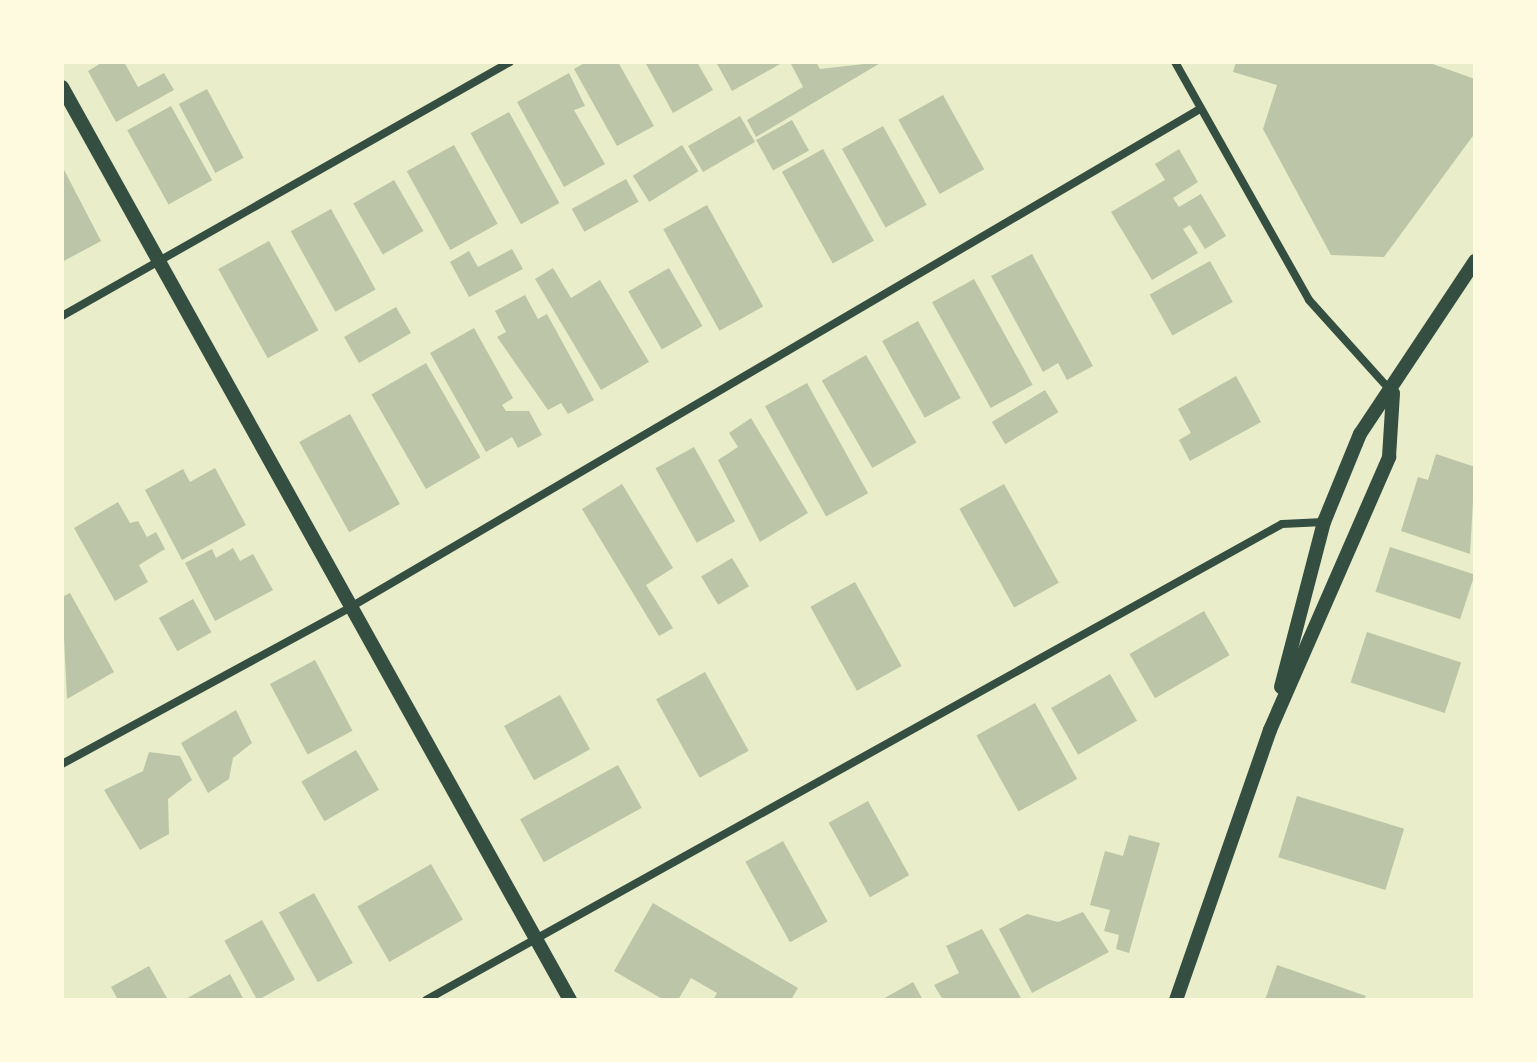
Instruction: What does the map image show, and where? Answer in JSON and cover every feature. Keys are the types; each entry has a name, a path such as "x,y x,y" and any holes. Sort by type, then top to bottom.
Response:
{"street":[{"path":"62,316 510,62"},
{"path":"1175,62 1198,110 1309,300 1393,393 1389,457 1270,730 1176,1000"},
{"path":"62,87 349,608 570,1000"},
{"path":"62,764 349,608 1198,110"},
{"path":"1270,730 1324,522 1360,434 1393,393 1475,261"},
{"path":"426,1000 1282,524 1324,522"}],"building":[{"path":"103,62 124,62 138,87 164,73 174,90 116,122 88,71"},
{"path":"586,62 618,62 654,126 617,146 574,69"},
{"path":"645,62 697,62 713,90 673,113"},
{"path":"716,62 779,62 780,64 732,91"},
{"path":"790,62 816,62 820,69 882,62 756,137 747,120 803,87"},
{"path":"1236,62 1427,62 1475,79 1475,133 1384,257 1331,255 1263,129 1277,85 1233,72"},
{"path":"569,73 585,106 574,110 605,164 564,187 517,102"},
{"path":"207,89 244,158 215,173 179,104"},
{"path":"943,95 984,169 940,194 898,120"},
{"path":"171,106 212,180 168,205 127,130"},
{"path":"509,112 559,203 521,224 471,133"},
{"path":"740,116 755,142 703,172 688,146"},
{"path":"792,120 809,151 773,170 756,140"},
{"path":"883,126 927,205 886,228 842,149"},
{"path":"454,145 498,224 450,250 407,171"},
{"path":"682,145 698,171 649,202 633,176"},
{"path":"823,149 874,241 833,264 782,172"},
{"path":"1179,149 1198,182 1173,198 1179,207 1201,194 1226,236 1205,249 1190,225 1183,229 1198,253 1152,280 1111,212 1165,180 1155,164"},
{"path":"62,166 101,241 62,262"},
{"path":"626,179 639,202 584,232 572,209"},
{"path":"394,180 424,231 383,255 353,204"},
{"path":"707,205 763,306 720,331 663,229"},
{"path":"331,209 376,289 335,312 291,231"},
{"path":"269,241 318,330 268,358 218,269"},
{"path":"512,249 523,269 469,297 450,262 469,251 478,267"},
{"path":"1032,254 1093,366 1067,380 1058,363 1043,372 991,276"},
{"path":"1210,261 1233,302 1172,336 1150,294"},
{"path":"553,268 571,298 600,280 649,362 601,390 535,279"},
{"path":"669,268 702,326 662,350 628,292"},
{"path":"974,279 1033,385 991,408 932,302"},
{"path":"525,295 538,319 547,314 594,400 568,414 561,403 548,410 497,337 506,332 495,311"},
{"path":"396,307 411,333 359,363 344,337"},
{"path":"918,321 961,398 925,418 882,341"},
{"path":"474,328 513,398 502,405 506,411 529,411 542,435 518,448 512,437 486,452 430,353"},
{"path":"866,355 916,442 872,468 822,380"},
{"path":"426,363 480,457 426,489 371,394"},
{"path":"1236,376 1261,422 1190,461 1179,440 1191,433 1178,409"},
{"path":"807,383 868,493 826,516 765,406"},
{"path":"1045,390 1058,412 1005,444 992,422"},
{"path":"350,414 400,504 349,532 299,442"},
{"path":"751,418 808,513 760,542 718,460 738,447 729,433"},
{"path":"694,447 735,521 697,543 656,468"},
{"path":"1436,454 1475,467 1470,554 1401,531 1418,477 1428,480"},
{"path":"215,468 246,525 182,560 145,490 183,469 190,482"},
{"path":"622,484 673,568 646,585 673,628 659,636 582,509"},
{"path":"1004,484 1059,583 1014,608 959,509"},
{"path":"118,502 130,523 138,521 147,537 156,532 165,549 139,565 148,582 115,601 74,528"},
{"path":"1390,547 1475,575 1460,619 1375,592"},
{"path":"233,548 240,561 253,554 273,590 215,621 185,563 212,549 216,558"},
{"path":"732,558 749,586 718,605 701,577"},
{"path":"855,582 902,666 857,691 810,607"},
{"path":"70,593 114,672 67,699 62,597"},
{"path":"193,599 211,632 177,651 159,618"},
{"path":"1204,611 1230,655 1155,698 1130,654"},
{"path":"1367,632 1461,663 1445,713 1351,682"},
{"path":"315,660 353,731 308,755 270,684"},
{"path":"705,672 749,751 700,778 656,699"},
{"path":"1110,674 1137,721 1078,755 1051,708"},
{"path":"560,695 590,749 534,780 504,726"},
{"path":"1035,703 1077,779 1019,812 976,735"},
{"path":"236,710 252,743 233,758 229,779 208,793 181,743"},
{"path":"356,750 379,790 324,821 301,782"},
{"path":"149,752 180,756 192,780 168,799 169,834 140,850 104,790 143,771"},
{"path":"618,765 642,808 544,862 520,819"},
{"path":"1297,796 1404,829 1385,890 1278,857"},
{"path":"868,801 909,875 870,897 829,823"},
{"path":"1129,835 1160,843 1129,953 1116,949 1119,935 1104,931 1110,910 1090,905 1105,851 1123,856"},
{"path":"783,841 828,921 790,942 745,862"},
{"path":"431,864 463,919 389,962 357,906"},
{"path":"314,893 353,963 318,982 279,912"},
{"path":"653,903 798,988 791,1000 713,1000 717,993 691,978 678,1000 664,1000 614,971"},
{"path":"1083,912 1109,952 1032,993 999,929 1027,914 1058,922"},
{"path":"262,920 295,979 257,1000 224,941"},
{"path":"982,929 1022,1000 943,1000 934,985 959,973 946,946"},
{"path":"1277,965 1366,996 1364,1000 1265,1000"},
{"path":"149,966 168,1000 118,1000 111,987"},
{"path":"230,974 244,1000 184,1000"},
{"path":"913,982 923,1000 881,1000"}]}
